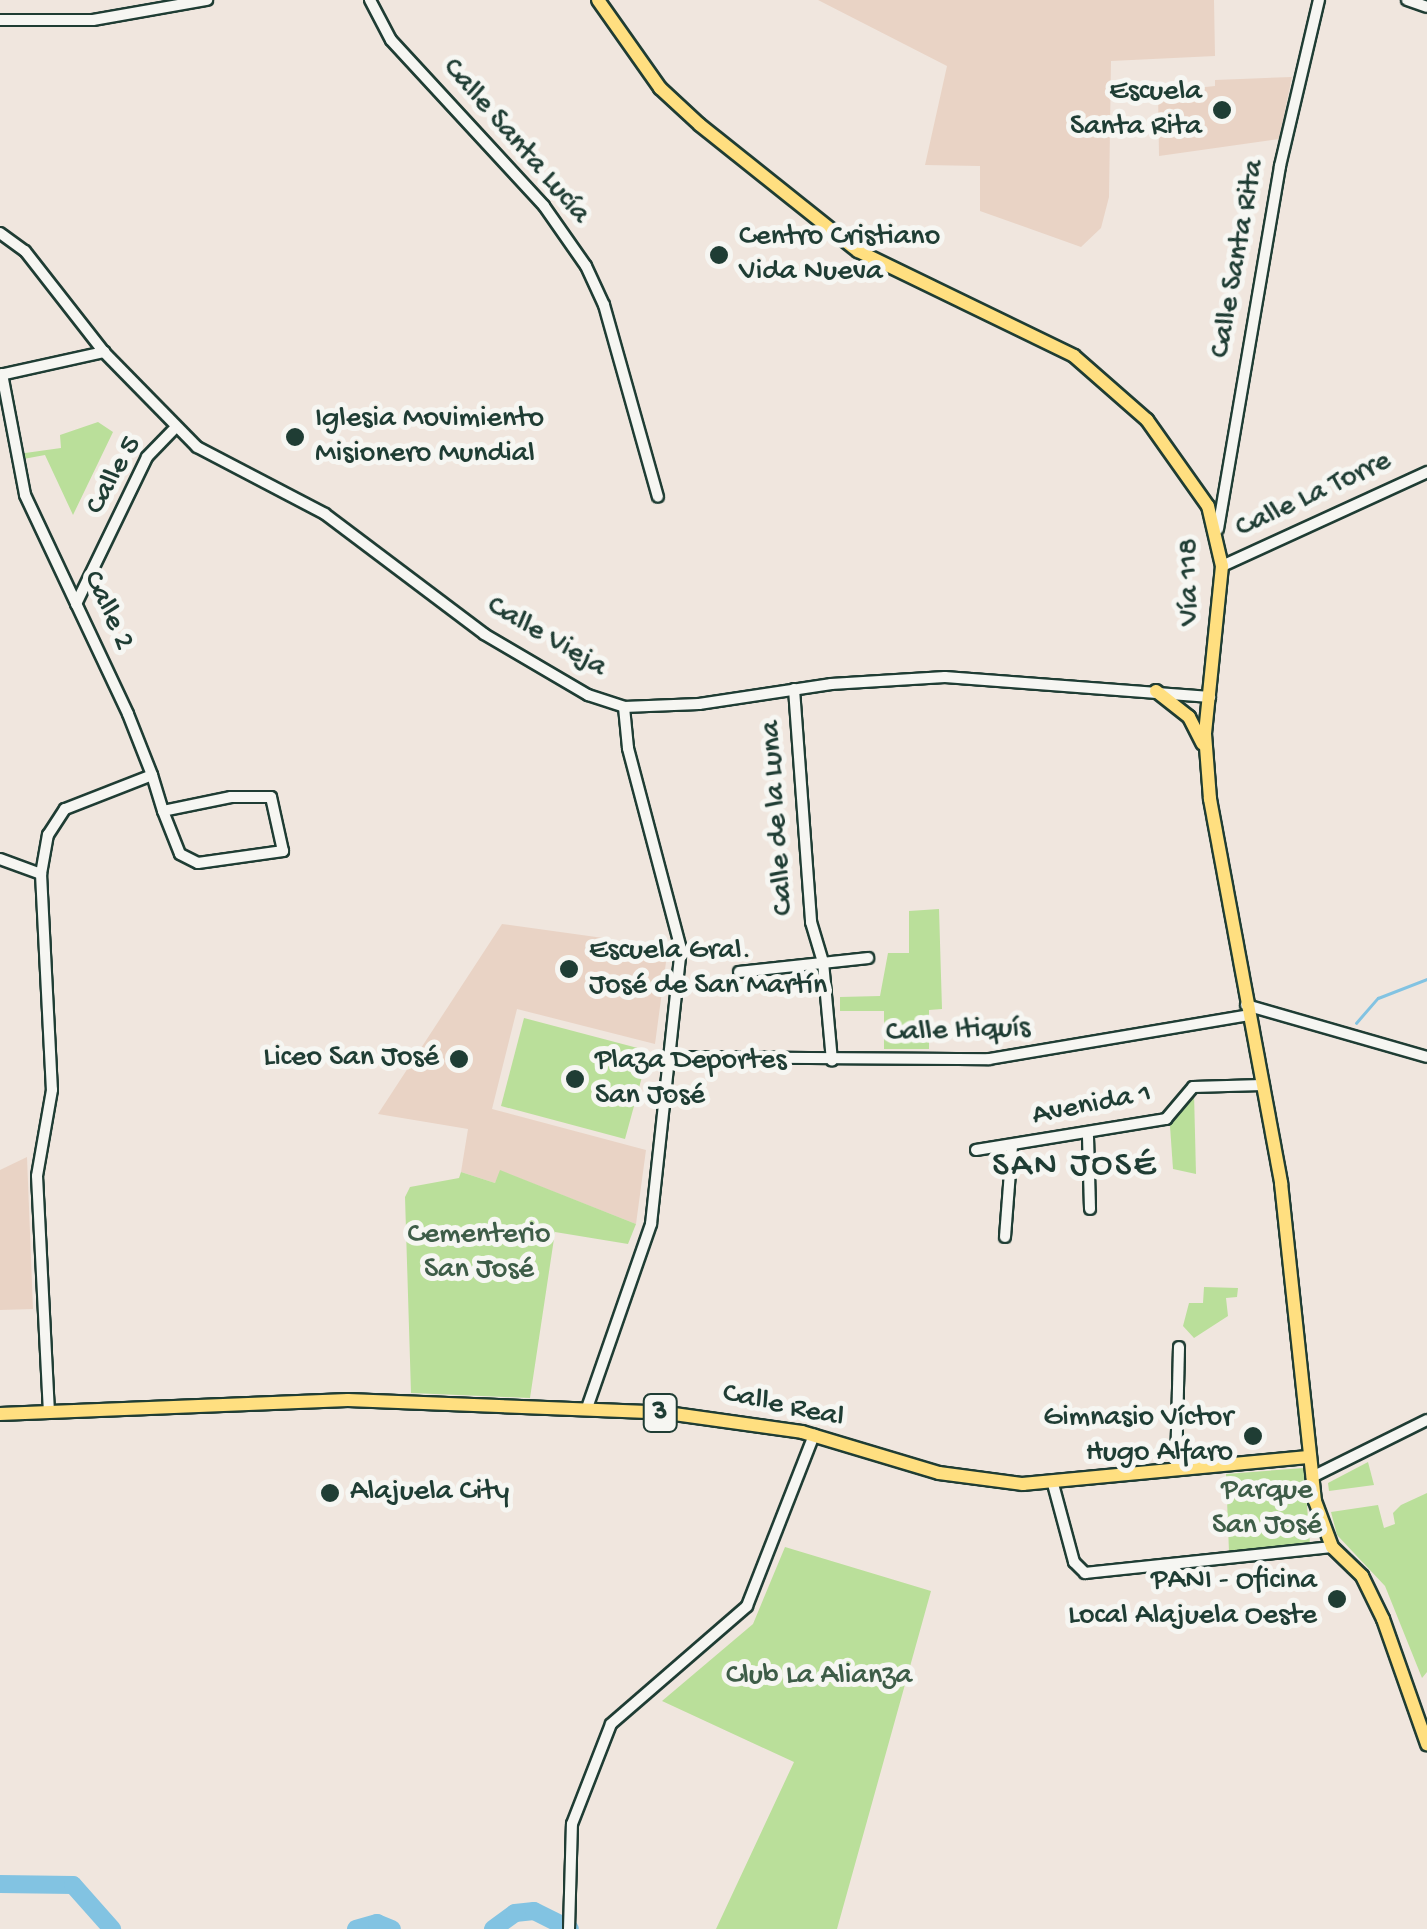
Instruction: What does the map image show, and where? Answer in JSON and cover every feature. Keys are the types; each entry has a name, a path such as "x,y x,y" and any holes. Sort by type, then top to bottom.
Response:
{"main road":[{"name":"Vía 118","path":"598,0 677,106 858,251 1042,337 1123,395 1189,474 1218,529 1222,566 1206,751 1293,1272 1318,1518 1332,1547"},
{"path":"1156,691 1189,717 1206,751"},
{"name":"Calle Real","path":"0,1414 348,1400 587,1408 711,1417 814,1435 938,1473 991,1483 1053,1484 1310,1457"},
{"path":"1332,1547 1371,1592 1425,1733"}],"street":[{"path":"0,20 93,20 208,0"},
{"name":"Calle Santa Lucía","path":"370,0 391,40 544,206 586,266 609,321 658,497"},
{"name":"Calle Santa Rita","path":"1218,529 1280,166 1319,0"},
{"path":"1406,0 1427,7"},
{"name":"Calle Vieja","path":"0,233 42,270 104,352 174,429 216,459 325,514 503,646 568,686 624,707 711,703 794,689 945,677 1210,697"},
{"path":"1,375 104,352"},
{"name":"Calle 2","path":"1,375 14,462 152,775 164,811 188,861 283,852 278,808 271,797 231,797 164,811"},
{"name":"Calle 5","path":"76,604 147,457 174,429"},
{"name":"Calle La Torre","path":"1222,566 1427,472"},
{"name":"Calle de la Luna","path":"794,689 811,922 823,962 832,1061"},
{"path":"587,1408 651,1224 681,949 628,748 624,707"},
{"path":"49,1410 36,1176 52,1090 41,874 48,834 65,809 152,775"},
{"path":"0,859 41,874"},
{"path":"739,972 868,958"},
{"path":"1247,1010 1427,1057"},
{"name":"Calle Itiquís","path":"667,1056 832,1061 1029,1056 1247,1010"},
{"name":"Avenida 1","path":"976,1150 1088,1137 1166,1119 1193,1086 1262,1085"},
{"path":"1088,1137 1090,1210"},
{"path":"1005,1237 1012,1146"},
{"path":"1176,1470 1179,1347"},
{"path":"1312,1477 1427,1420"},
{"path":"569,1929 577,1802 612,1724 747,1606 814,1435"},
{"path":"1053,1484 1080,1571 1332,1547"}],"shaded area":[{"path":"818,0 1214,0 1215,56 1111,61 1109,197 1101,228 1081,247 980,211 980,166 925,165 947,66"},
{"name":"Escuela Santa Rita","path":"1292,77 1279,139 1159,156 1158,92 1215,86 1215,80"},
{"path":"502,924 668,947 655,1044 517,1009 492,1109 646,1150 636,1224 501,1171 495,1183 461,1172 468,1129 378,1114"},
{"path":"27,1157 33,1309 0,1310 0,1170"}],"green space":[{"path":"98,422 113,432 73,515 45,455 18,460 18,454 61,448 60,435"},
{"path":"939,909 942,1009 929,1010 929,1049 884,1049 884,1011 840,1011 840,997 880,996 888,953 909,953 909,911"},
{"name":"Plaza Deportes San José","path":"524,1018 649,1051 625,1139 501,1106"},
{"path":"1194,1093 1196,1174 1173,1169 1170,1126"},
{"name":"Cementerio San José","path":"500,1170 636,1224 628,1244 555,1232 530,1398 411,1393 405,1197 410,1187 459,1178 461,1172 495,1183"},
{"path":"1204,1287 1238,1288 1237,1297 1226,1298 1228,1316 1194,1338 1183,1326 1189,1303 1203,1303"},
{"path":"1368,1462 1374,1485 1329,1491 1328,1483"},
{"name":"Parque San José","path":"1304,1468 1310,1544 1229,1552 1226,1474"},
{"path":"1427,1493 1427,1672 1422,1678 1385,1586 1337,1535 1331,1512 1378,1505 1384,1528 1395,1524 1393,1513 1401,1505"},
{"name":"Club La Alianza","path":"785,1547 931,1591 837,1929 716,1929 794,1762 662,1701 753,1624"}],"waterway":[{"path":"1356,1023 1378,998 1427,979"},
{"path":"0,1884 73,1885 112,1929"},
{"path":"493,1929 515,1913 534,1911 570,1929"},
{"path":"356,1929 377,1923 392,1929"}],"place":[{"name":"Escuela Santa Rita","path":"1222,110"},
{"name":"Centro Cristiano Vida Nueva","path":"719,255"},
{"name":"Iglesia Movimiento Misionero Mundial","path":"295,437"},
{"name":"Escuela Gral. José de San Martín","path":"569,969"},
{"name":"Liceo San José","path":"459,1059"},
{"name":"Plaza Deportes San José","path":"575,1079"},
{"name":"Gimnasio Víctor Hugo Alfaro","path":"1253,1436"},
{"name":"Alajuela City","path":"330,1493"},
{"name":"PANI - Oficina Local Alajuela Oeste","path":"1337,1599"}],"district":[{"name":"SAN JOSÉ","path":"1075,1167"}]}
